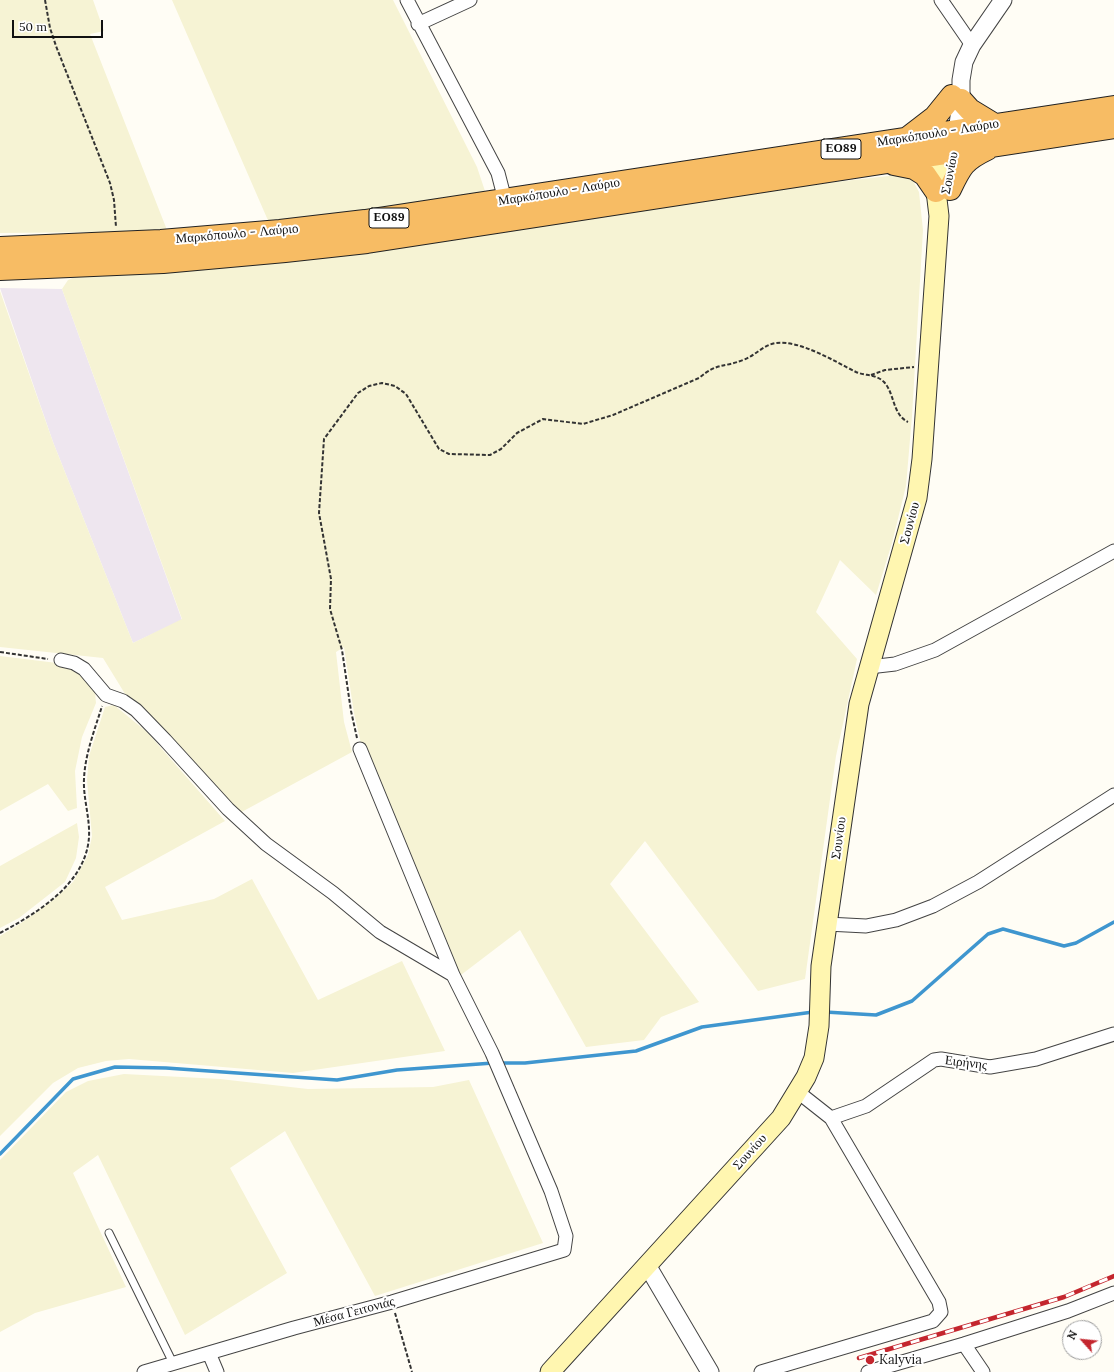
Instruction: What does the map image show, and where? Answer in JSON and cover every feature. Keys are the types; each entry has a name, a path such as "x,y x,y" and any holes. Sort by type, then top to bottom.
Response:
{"highway":[{"path":"887,163 914,168 943,190 970,158 995,134 970,110 958,92 935,117 907,139"},
{"name":"Μαρκόπουλο - Λαύριο","path":"0,269 163,262 367,242 948,153 995,134 1114,107"},
{"name":"Μαρκόπουλο - Λαύριο","path":"0,248 126,243 280,231 365,221 950,132 995,134 1114,128"}],"main road":[{"name":"Σουνίου","path":"550,1372 781,1118 798,1092 814,1058 819,1026 821,966 859,704 868,667 917,498 925,429 939,216 950,132"}],"street":[{"path":"407,0 418,24 498,173 505,200"},
{"path":"418,24 470,0"},
{"path":"941,0 972,45"},
{"path":"950,132 964,62 972,45 1003,0"},
{"path":"868,667 895,664 935,650 1114,551"},
{"path":"61,660 74,663 84,669 106,695 123,701 136,710 166,740 228,809 266,844 333,893 380,932 453,975"},
{"path":"360,749 453,975"},
{"path":"827,924 866,926 896,920 933,906 978,882 1114,795"},
{"name":"Μέσα Γειτονιάς","path":"144,1372 392,1302 564,1250 566,1236 551,1191 492,1053 453,975"},
{"name":"Ειρήνης","path":"830,1118 866,1106 934,1060 942,1059 990,1067 1036,1059 1114,1034"},
{"path":"761,1372 933,1321 941,1312 939,1302 830,1118 798,1092"},
{"path":"648,1265 710,1372"},
{"path":"868,1372 964,1344 1068,1311 1114,1294"},
{"path":"964,1344 983,1372"},
{"path":"209,1353 217,1372"}],"lane":[{"path":"109,1233 173,1364"}],"path":[{"path":"45,0 50,28 58,51 110,182 114,200 116,230 119,237 126,243"},
{"path":"360,749 351,711 342,650 330,608 331,572 319,513 324,439 358,393 369,386 382,383 395,386 406,394 439,449 449,454 490,455 501,449 518,433 543,419 563,423 583,424 613,415 699,378 710,368 742,360 762,348 775,343 799,345 861,374 871,375 883,381 888,388 898,414 906,422 925,429"},
{"path":"871,375 885,370 929,366"},
{"path":"0,652 61,660"},
{"path":"0,933 21,922 52,899 72,880 83,863 89,838 84,780 86,759 106,695"},
{"path":"392,1302 412,1372"}],"shaded area":[{"path":"0,0 93,0 104,31 90,34 167,230 0,233"},
{"path":"172,0 393,0 477,167 485,191 363,213 270,225"},
{"path":"897,175 907,176 913,181 919,192 923,230 912,416 906,486 892,543 876,595 840,560 816,612 857,659 836,756 805,979 758,991 645,841 610,884 699,1002 661,1017 644,1040 586,1047 520,930 457,978 362,748 354,713 344,647 336,652 344,722 352,752 238,814 130,702 103,658 0,647 0,291 53,442 133,643 182,619 62,289 68,280 79,275 336,255 801,186"},
{"path":"0,288 62,289 182,620 133,643 53,442"},
{"path":"0,656 57,663 76,669 87,680 95,693 96,703 82,737 75,771 77,808 68,811 48,784 0,811"},
{"path":"114,705 147,732 225,821 105,887 122,920 214,899 252,879 318,1000 402,961 445,1051 293,1073 129,1059 106,1061 78,1068 53,1083 0,1136 0,936 53,900 73,882 88,855 92,836 87,780 89,756 105,707"},
{"path":"77,823 79,837 76,858 65,882 19,918 0,928 0,866"},
{"path":"124,1074 220,1079 308,1089 433,1087 469,1080 543,1243 375,1296 285,1131 230,1168 287,1273 185,1335 98,1155 73,1173 126,1287 35,1313 0,1332 0,1160 66,1092 88,1081"}],"waterway":[{"path":"825,1012 876,1015 912,1001 988,934 1003,929 1064,946 1076,943 1114,922"},
{"path":"499,1063 525,1063 636,1051 702,1027 813,1012"},
{"path":"0,1154 73,1079 115,1067 166,1068 337,1080 397,1070 493,1063"}],"railway":[{"path":"859,1358 1064,1297 1114,1276"}],"place":[{"name":"Kalyvia","path":"870,1360"}]}
